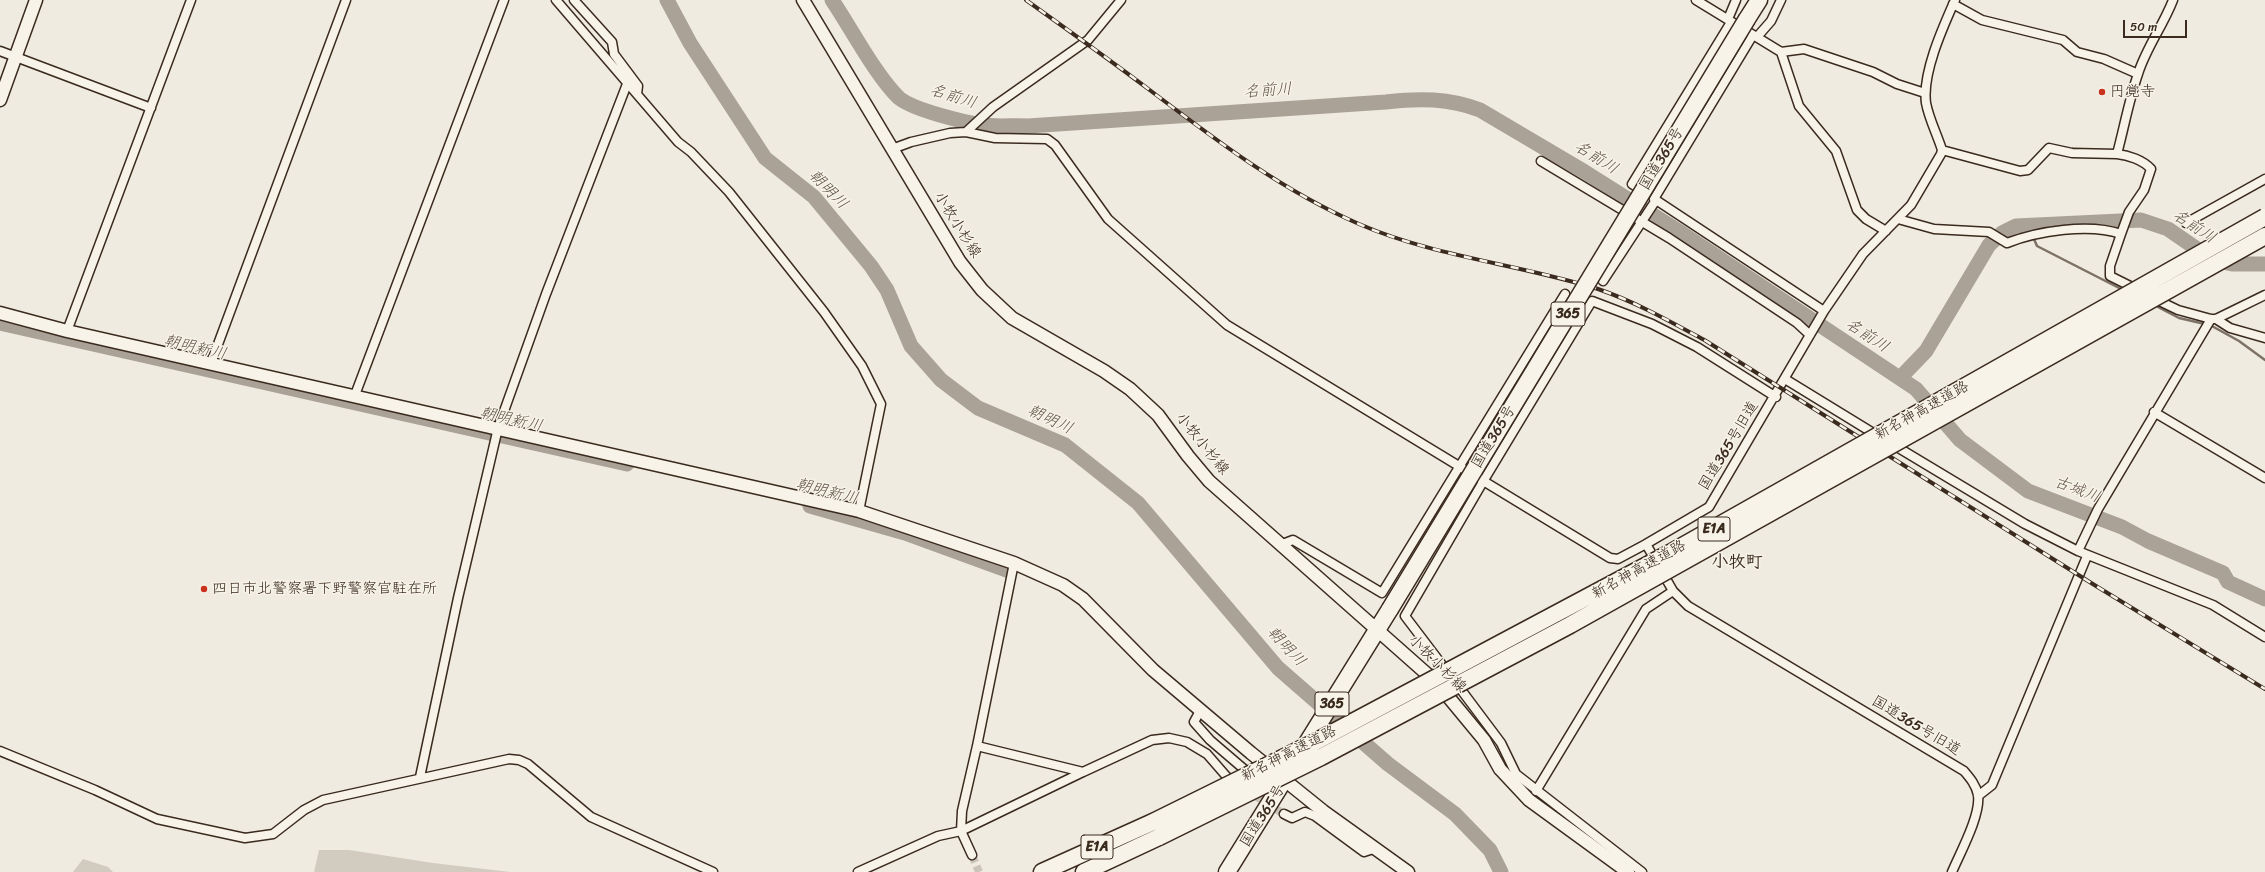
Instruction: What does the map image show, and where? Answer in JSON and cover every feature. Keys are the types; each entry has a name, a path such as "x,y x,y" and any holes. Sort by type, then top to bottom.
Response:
{"highway":[{"name":"国道365号","path":"1227,872 1390,609 1735,20 1759,0"},
{"name":"新名神高速道路","path":"1043,871 1153,822 1322,738 1670,553 2265,218"},
{"name":"新名神高速道路","path":"1084,872 1159,837 1321,757 1570,625 2265,236"}],"street":[{"path":"0,100 36,0"},
{"path":"67,331 191,0"},
{"path":"211,363 346,0"},
{"path":"355,395 504,0"},
{"path":"556,0 678,142 691,152 729,192 824,312 862,366 882,404 859,511"},
{"path":"574,0 612,42 614,54 638,86 636,94"},
{"name":"小牧小杉線","path":"803,0 960,262 982,290 1012,318 1104,371 1130,389 1158,415 1188,456 1209,481 1436,682 1484,740 1500,769 1529,800 1628,872"},
{"path":"968,130 993,107 1088,40 1120,0"},
{"path":"1696,0 1735,20 1755,36 1781,52 1804,49 1873,72 1897,84 1925,93"},
{"path":"1736,0 1735,20 1632,184 1654,201 1824,312"},
{"path":"1603,281 1643,220 1755,36 1771,21 1781,0"},
{"path":"2117,154 2138,74 2151,43 2160,31 2174,0"},
{"path":"2138,74 2104,59 2077,52 2063,40 1982,20 1954,2 1930,67 1925,93 1928,112 1942,150 2020,171 2028,170 2049,148 2072,153 2123,154 2141,161 2151,169 2144,190 2129,212 2110,266 2110,276 2178,310 2213,319 2230,328 2265,338"},
{"path":"0,51 151,108"},
{"path":"1781,52 1799,106 1836,151 1857,210 1866,219 1886,231"},
{"path":"420,777 458,598 497,433 546,294 627,84"},
{"path":"892,149 911,142 968,130 995,138 1047,139 1055,145 1108,219 1227,325 1610,558 1618,559 1646,544"},
{"name":"国道365号旧道","path":"1942,150 1911,205 1863,254 1824,312 1776,397 1709,507 1646,544 1673,591 1688,606 1964,771 1974,783 1978,796"},
{"path":"1541,161 1643,220 1811,333"},
{"path":"2186,224 2265,179"},
{"path":"1898,219 1934,229 1989,232 2005,242 2043,232 2109,230 2121,234"},
{"path":"1280,545 1293,540 1382,593 1566,294"},
{"path":"2078,551 2098,509 2154,412 2213,319 2265,295"},
{"path":"1642,872 1516,774 1501,743 1405,616 1484,480 1592,301 1652,324 1697,347 1776,397"},
{"path":"0,313 67,331 355,395 497,433 859,511 1014,562 1063,585 1083,599 1153,670 1200,711 1285,780 1376,848 1392,866 1408,872"},
{"path":"1785,379 2025,524 2087,556 2213,605 2265,637"},
{"path":"2154,412 2265,478"},
{"path":"1952,872 1975,816 1978,796 1992,785 2087,556"},
{"path":"972,855 961,831 962,811 977,746 1014,562"},
{"path":"1536,791 1646,609 1673,591"},
{"path":"858,872 938,836 961,831 1152,740 1169,738 1187,742 1207,754 1227,777 1254,795 1255,778 1210,740 1194,722 1200,711"},
{"path":"977,746 1083,772"},
{"path":"0,752 88,787 157,819 245,838 274,834 304,810 323,800 509,758 520,760 528,764 591,818 713,872"},
{"path":"1284,814 1292,818 1305,812 1315,816 1364,852 1376,848"}],"shaded area":[{"path":"319,850 349,850 433,863 510,872 314,872"},
{"path":"83,859 108,867 113,872 73,872"}],"waterway":[{"name":"朝明川","path":"667,0 690,43 765,158 814,197 871,266 887,290 911,346 941,380 978,408 1065,445 1138,503 1278,668 1388,764 1455,814 1490,850 1501,872"},
{"name":"名前川","path":"832,0 873,65 890,89 899,98 927,111 983,125 1028,126 1410,100 1445,101 1480,110 1585,172 1677,230 1916,389 1960,440 2028,491 2122,527 2148,541 2223,573 2228,582 2265,599"},
{"name":"名前川","path":"1900,378 1926,351 1989,245 2002,233 2016,226 2141,220 2168,229 2213,260 2232,264 2265,264"},
{"name":"名前川","path":"2034,224 2034,230"},
{"path":"2034,239 2037,246 2123,290"},
{"path":"2154,305 2179,318 2205,324"},
{"name":"朝明新川","path":"0,323 627,464"},
{"path":"2210,325 2239,341 2265,360"},
{"name":"朝明新川","path":"810,506 905,533 1009,571"}],"tunnel":[{"path":"1254,795 1284,814"},
{"path":"972,855 979,872"}],"railway":[{"path":"1026,0 1105,56 1201,128 1277,181 1331,211 1388,235 1417,245 1568,280 1612,294 1653,313 1706,341 2096,586 2265,689"}],"place":[{"name":"円覚寺","path":"2102,92"},
{"name":"四日市北警察署下野警察官駐在所","path":"204,589"}],"district":[{"name":"小牧町","path":"1737,563"}],"water label":[{"name":"古城川","path":"2077,490"}]}
